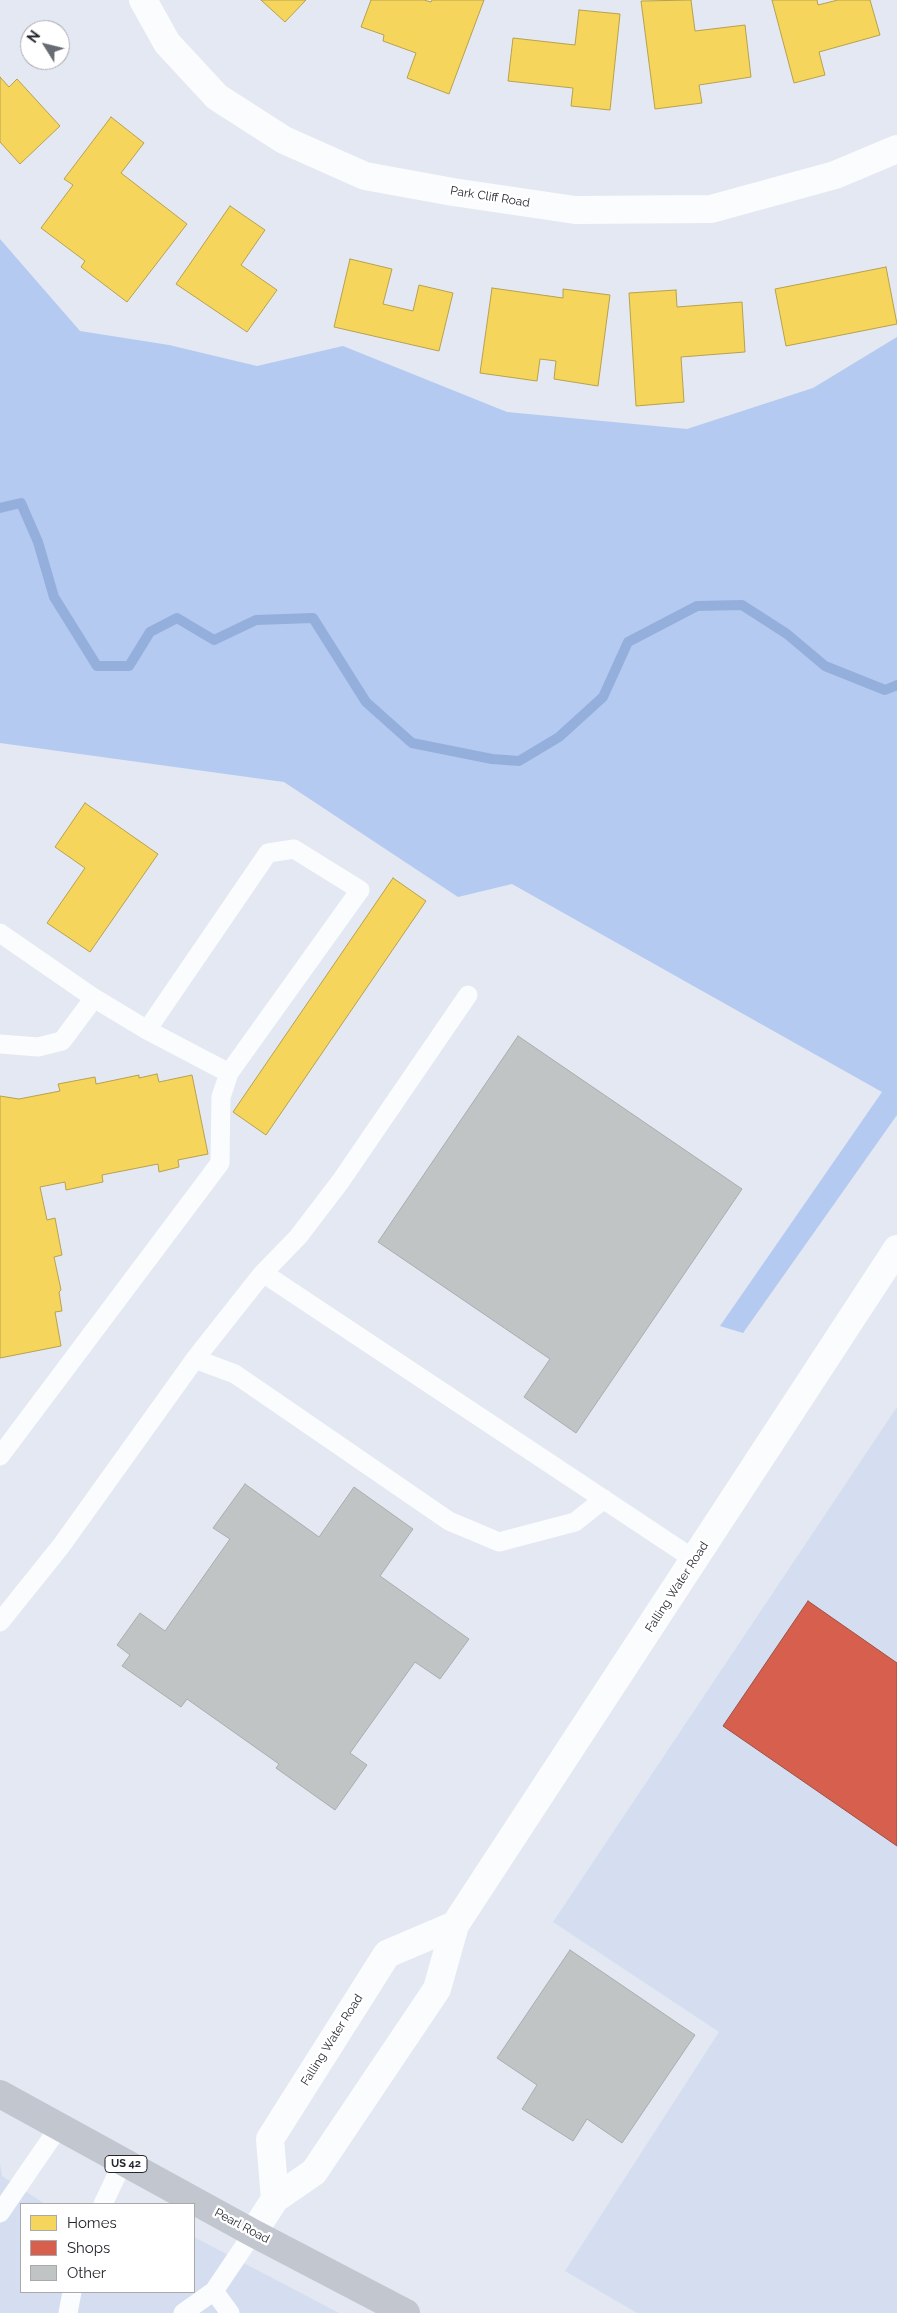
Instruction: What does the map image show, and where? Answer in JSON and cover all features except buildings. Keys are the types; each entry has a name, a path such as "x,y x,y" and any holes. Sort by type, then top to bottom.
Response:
{"main road":[{"name":"Pearl Road","path":"0,2094 253,2233 406,2313"}],"street":[{"name":"Park Cliff Road","path":"143,0 167,43 217,97 284,140 365,176 453,192 575,210 711,209 835,175 897,149"},
{"name":"Falling Water Road","path":"253,2233 275,2198 314,2172 437,1990 455,1925 897,1248"},
{"name":"Falling Water Road","path":"275,2198 270,2139 387,1954 455,1925"}],"lane":[{"path":"0,1456 220,1163 221,1097 229,1073 360,890 294,850 268,853 147,1030"},
{"path":"0,933 94,998 147,1030 229,1073"},
{"path":"0,1622 61,1546 195,1359 263,1273 298,1237 340,1182 468,995"},
{"path":"0,1044 38,1047 62,1041 94,998"},
{"path":"263,1273 695,1560"},
{"path":"195,1359 235,1374 448,1521 500,1542 575,1522 604,1499"},
{"path":"0,2213 59,2127"},
{"path":"103,2203 123,2162"},
{"path":"183,2313 214,2291 253,2233"},
{"path":"214,2291 230,2313"},
{"path":"68,2313 72,2293"}],"shaded area":[{"path":"0,239 80,331 169,345 257,366 343,346 507,412 687,429 813,388 897,337 897,1115 743,1333 720,1326 882,1092 512,884 458,897 284,782 0,743"},
{"path":"897,1407 897,2313 637,2313 565,2271 719,2032 553,1922"},
{"path":"0,2163 2,2176 43,2203 20,2203 20,2293 195,2293 195,2238 339,2313 0,2313"}],"waterway":[{"path":"0,508 21,503 38,542 54,597 97,666 129,666 150,632 177,618 214,640 256,620 313,618 366,702 412,743 492,759 519,761 559,737 603,697 628,642 697,606 742,605 787,634 825,666 885,690 897,685"}]}
